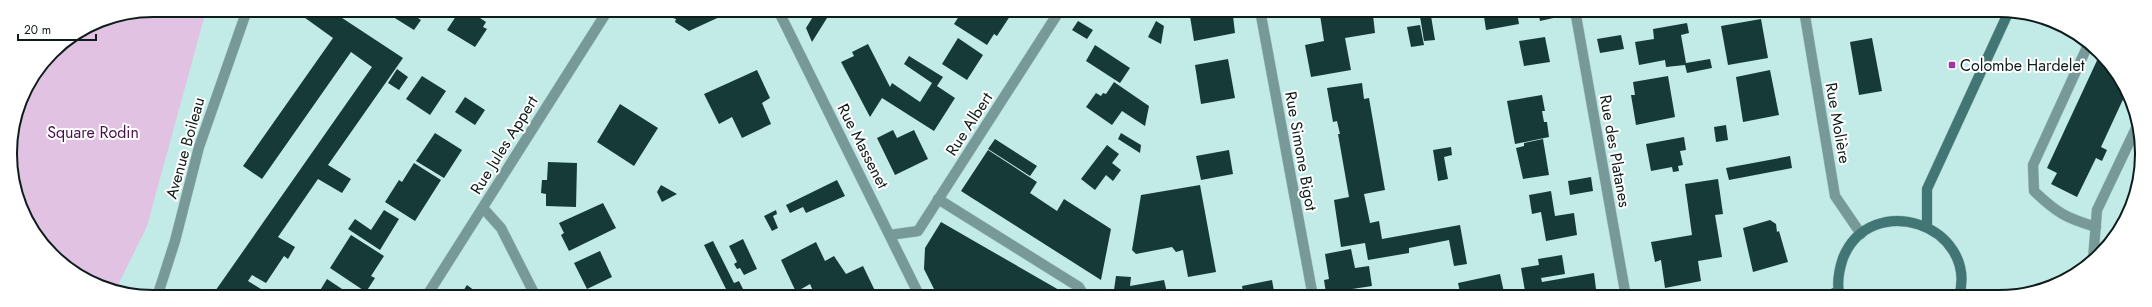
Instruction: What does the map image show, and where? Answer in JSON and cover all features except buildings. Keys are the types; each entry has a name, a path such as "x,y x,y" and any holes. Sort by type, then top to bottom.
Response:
{"main road":[{"path":"1927,227 1927,189 2006,17"},
{"path":"1839,290 1839,270 1847,250 1861,234 1876,225 1893,221 1910,221 1927,227 1942,238 1954,252 1960,270 1961,290"}],"street":[{"name":"Avenue Boileau","path":"159,290 175,241 199,147 240,17"},
{"name":"Rue Jules Appert","path":"430,290 604,17"},
{"name":"Rue Massenet","path":"781,17 917,290"},
{"name":"Rue Albert","path":"890,235 918,231 1055,17"},
{"name":"Rue Simone Bigot","path":"1261,17 1312,290"},
{"name":"Rue des Platanes","path":"1576,17 1625,290"},
{"name":"Rue Molière","path":"1805,17 1835,196 1861,234"},
{"path":"2086,49 2033,165 2034,191 2054,210 2070,219 2096,227"},
{"path":"2094,251 2097,210 2133,133"},
{"path":"938,199 1079,287 1081,290"},
{"path":"483,208 501,228 532,290"}],"green space":[{"name":"Square Rodin","path":"201,17 204,18 147,226 118,285 93,276 63,256 51,244 35,222 24,197 18,171 17,154 18,136 22,118 27,101 45,70 70,45 93,31 101,27 136,18"}],"place":[{"name":"Colombe Hardelet","path":"1952,65"}]}
